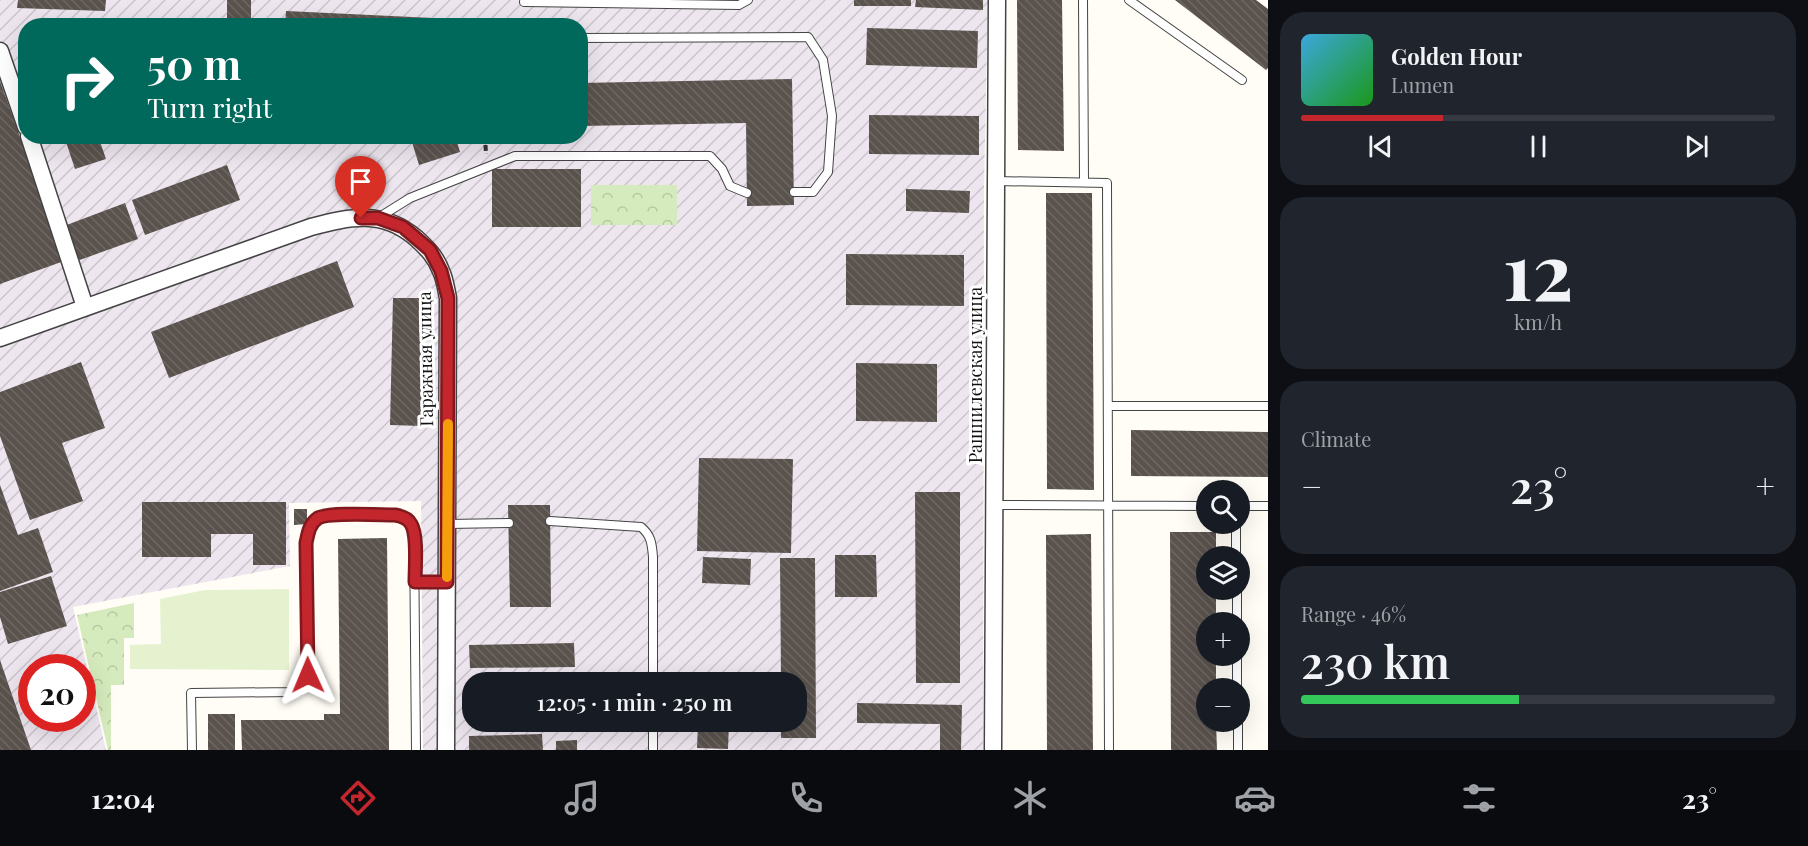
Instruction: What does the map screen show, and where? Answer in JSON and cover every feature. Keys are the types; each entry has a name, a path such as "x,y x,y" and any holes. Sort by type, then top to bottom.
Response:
{"street":[{"name":"Рашпилевская улица","path":"993,750 997,0"},
{"path":"0,51 18,104"},
{"path":"32,144 86,307"},
{"name":"Гаражная улица","path":"0,338 311,227 344,219 378,218 403,227 430,250 441,271 448,298 446,750"}],"lane":[{"path":"524,2 739,5 748,0"},
{"path":"1083,0 1084,182"},
{"path":"1129,0 1242,80"},
{"path":"588,38 808,37 823,60 832,116 828,172 813,192 794,192"},
{"path":"378,218 410,198 515,156 710,156 722,169 730,186 747,193"},
{"path":"996,181 1107,183 1109,750"},
{"path":"1108,406 1268,406"},
{"path":"995,505 1196,506"},
{"path":"1250,506 1268,506"},
{"path":"192,750 191,693 293,692 299,691 307,684 306,543 309,529 318,519 329,515 395,515 411,523 414,533 416,750"},
{"path":"550,521 641,527 647,532 653,557 653,672"},
{"path":"447,524 509,523"},
{"path":"415,582 447,582"},
{"path":"653,732 653,750"},
{"path":"1238,732 1238,750"}],"shaded area":[{"path":"0,0 988,0 984,187 983,750 423,750 421,501 289,503 290,566 73,607 84,654 18,654 18,732 96,732 96,707 106,750 0,750"}],"green space":[{"path":"591,185 677,185 677,225 591,225"},
{"path":"289,589 289,670 130,669 130,645 161,644 160,599 205,590"},
{"path":"134,603 134,638 124,638 124,685 111,685 111,750 108,750 96,698 96,654 86,654 77,615"}],"building":[{"path":"18,0 106,0 105,11 17,8"},
{"path":"227,0 251,0 251,18 227,18"},
{"path":"854,0 911,0 911,6 854,6"},
{"path":"916,0 983,0 983,10 915,7"},
{"path":"1017,0 1062,0 1064,151 1018,150"},
{"path":"1175,0 1256,0 1268,9 1268,68 1266,70"},
{"path":"286,11 433,18 286,18"},
{"path":"867,28 978,31 977,68 866,65"},
{"path":"792,79 794,205 747,206 746,123 588,126 588,83"},
{"path":"0,81 18,132 18,144 22,144 64,261 0,284"},
{"path":"869,115 979,116 979,155 869,154"},
{"path":"67,144 101,144 106,159 75,169"},
{"path":"413,144 458,144 460,152 419,165"},
{"path":"227,165 240,200 145,235 132,200"},
{"path":"492,169 581,169 581,227 492,227"},
{"path":"906,189 970,191 969,213 906,211"},
{"path":"1046,193 1092,193 1094,490 1047,489"},
{"path":"125,203 138,239 77,261 64,226"},
{"path":"846,254 964,255 964,306 846,305"},
{"path":"337,261 354,307 169,378 151,332"},
{"path":"393,298 424,298 422,426 390,425"},
{"path":"81,362 105,428 62,443 83,501 30,520 0,436 0,392"},
{"path":"856,363 937,364 937,422 856,421"},
{"path":"1131,430 1268,432 1268,477 1131,476"},
{"path":"699,458 793,459 791,553 697,551"},
{"path":"0,485 18,535 38,528 53,572 0,591"},
{"path":"915,492 960,492 960,683 916,683"},
{"path":"142,502 286,502 286,565 253,565 253,534 211,534 211,557 142,557"},
{"path":"508,505 550,505 551,607 510,607"},
{"path":"294,509 307,509 307,524 294,525"},
{"path":"1170,532 1216,534 1216,546 1196,546 1196,600 1216,600 1216,612 1196,612 1196,666 1216,666 1216,678 1196,678 1196,732 1216,732 1217,750 1171,750"},
{"path":"1091,534 1093,750 1047,750 1046,535"},
{"path":"387,538 389,750 242,750 241,720 324,720 324,714 340,714 338,539"},
{"path":"835,555 876,555 877,597 835,597"},
{"path":"703,557 751,559 750,585 702,583"},
{"path":"780,558 815,558 816,738 781,738 781,732 807,732 807,672 781,672"},
{"path":"51,576 67,626 8,644 0,617 0,592"},
{"path":"574,643 575,667 470,668 469,645"},
{"path":"0,660 18,712 18,732 25,732 31,750 0,750"},
{"path":"857,703 962,705 961,750 940,750 940,724 857,723"},
{"path":"208,714 235,714 235,750 208,750"},
{"path":"698,732 729,732 728,749 697,748"},
{"path":"542,734 543,750 469,750 469,736"},
{"path":"577,740 577,750 556,750 556,741"}],"slow traffic":[{"path":"447,577 448,424"}],"route":[{"path":"308,675 306,543 309,529 318,519 329,515 403,517 411,523 414,533 415,582 447,582 448,298 441,271 430,250 403,227 378,218 361,218"}]}
